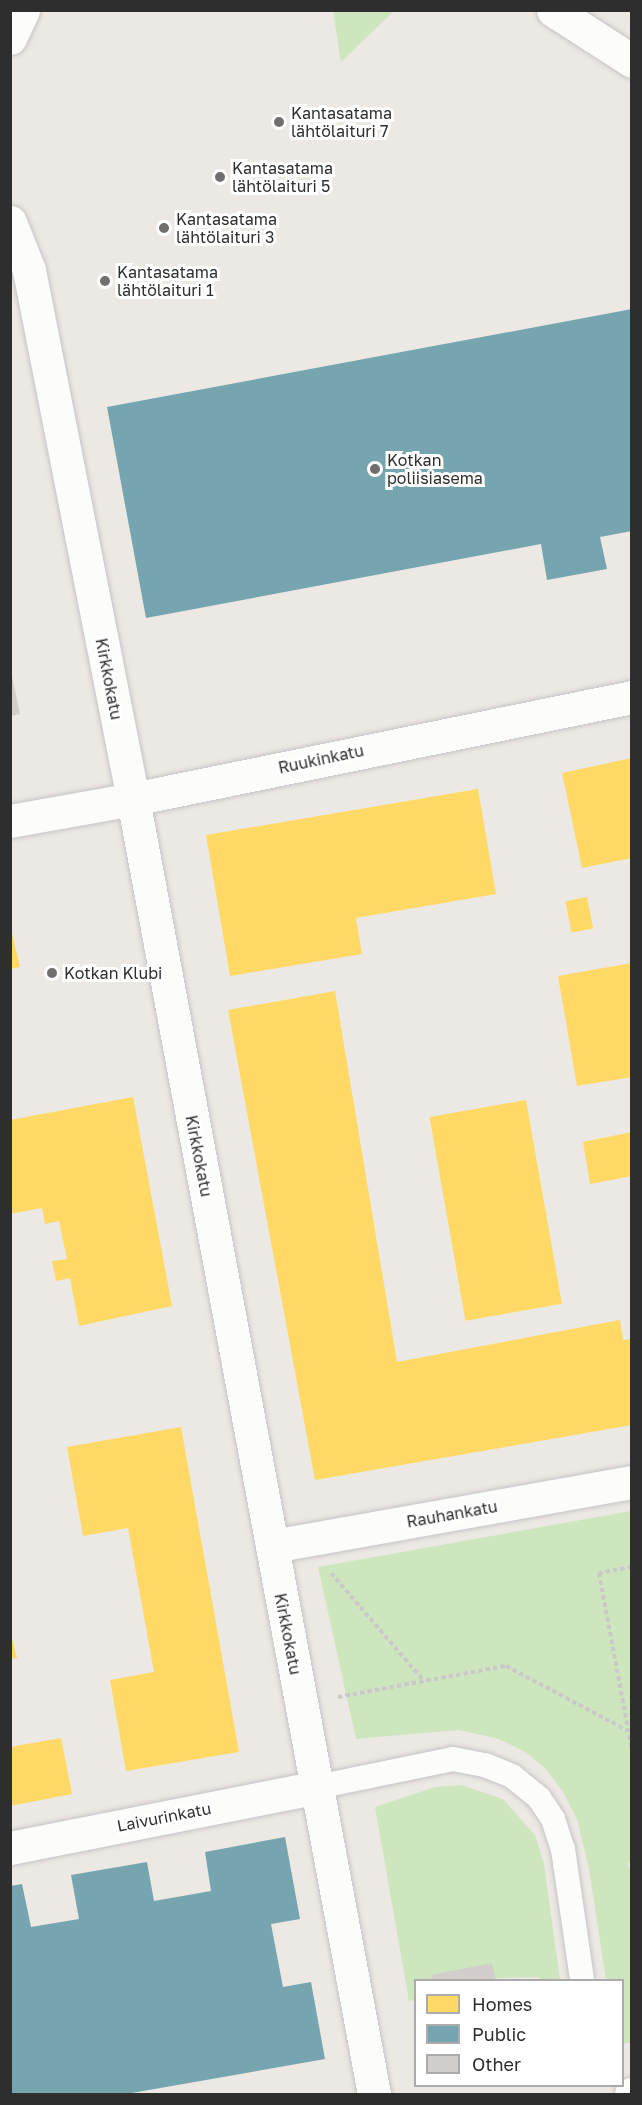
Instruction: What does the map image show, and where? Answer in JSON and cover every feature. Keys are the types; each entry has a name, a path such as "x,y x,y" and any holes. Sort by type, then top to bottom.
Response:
{"main road":[{"path":"10,38 23,10"},
{"path":"553,10 632,61"},
{"name":"Kirkkokatu","path":"10,222 29,270 134,800 288,1543 317,1787 374,2094"},
{"name":"Ruukinkatu","path":"10,821 134,800 632,697"},
{"name":"Rauhankatu","path":"288,1543 632,1482"},
{"name":"Laivurinkatu","path":"10,1848 317,1787"}],"lane":[{"path":"317,1787 453,1759 485,1764 512,1776 539,1798 553,1819 563,1849 582,1979"}],"path":[{"path":"288,1543 425,1681"},
{"path":"632,1567 599,1573 632,1751"},
{"path":"335,1698 506,1666 628,1731"}],"green space":[{"path":"333,10 394,11 341,62"},
{"path":"631,1511 632,1862 628,1863 632,1881 632,2042 624,2044 624,1979 606,1979 589,1869 577,1819 563,1792 546,1769 527,1753 499,1739 459,1730 356,1739 318,1567"},
{"path":"461,1785 503,1799 535,1835 544,1864 560,1979 540,1979 539,1977 414,1979 414,2000 409,2001 375,1807 435,1787"}],"building: Homes":[{"path":"632,758 632,858 582,868 562,773"},
{"path":"478,789 496,894 356,918 362,954 230,976 206,835"},
{"path":"587,897 593,928 572,933 565,901"},
{"path":"10,924 20,967 10,969"},
{"path":"632,963 632,1077 577,1086 558,976"},
{"path":"335,991 397,1362 620,1320 623,1340 632,1339 632,1425 315,1480 228,1010"},
{"path":"133,1097 172,1306 79,1326 70,1278 56,1281 52,1261 67,1259 59,1221 45,1224 42,1208 10,1214 10,1120"},
{"path":"526,1100 562,1304 465,1321 429,1117"},
{"path":"632,1132 632,1176 590,1184 583,1142"},
{"path":"181,1427 239,1752 126,1771 110,1680 154,1672 128,1528 83,1536 67,1447"},
{"path":"10,1630 17,1658 10,1659"},
{"path":"61,1738 72,1794 10,1806 10,1747"}],"building: Public":[{"name":"Kotkan poliisiasema","path":"632,309 632,531 600,537 607,569 547,580 541,544 146,618 107,407"},
{"path":"285,1837 300,1919 271,1924 283,1987 311,1982 325,2059 126,2094 10,2094 10,1886 22,1884 31,1927 79,1919 71,1875 147,1862 154,1901 211,1891 205,1852"}],"building: Other":[{"path":"10,667 20,714 10,716"},
{"path":"492,1963 496,1979 432,1979 431,1975"}],"place":[{"name":"Kantasatama lähtölaituri 7","path":"279,122"},
{"name":"Kantasatama lähtölaituri 5","path":"220,177"},
{"name":"Kantasatama lähtölaituri 3","path":"164,228"},
{"name":"Kantasatama lähtölaituri 1","path":"105,281"},
{"name":"Kotkan poliisiasema","path":"375,469"},
{"name":"Kotkan Klubi","path":"52,973"}]}
